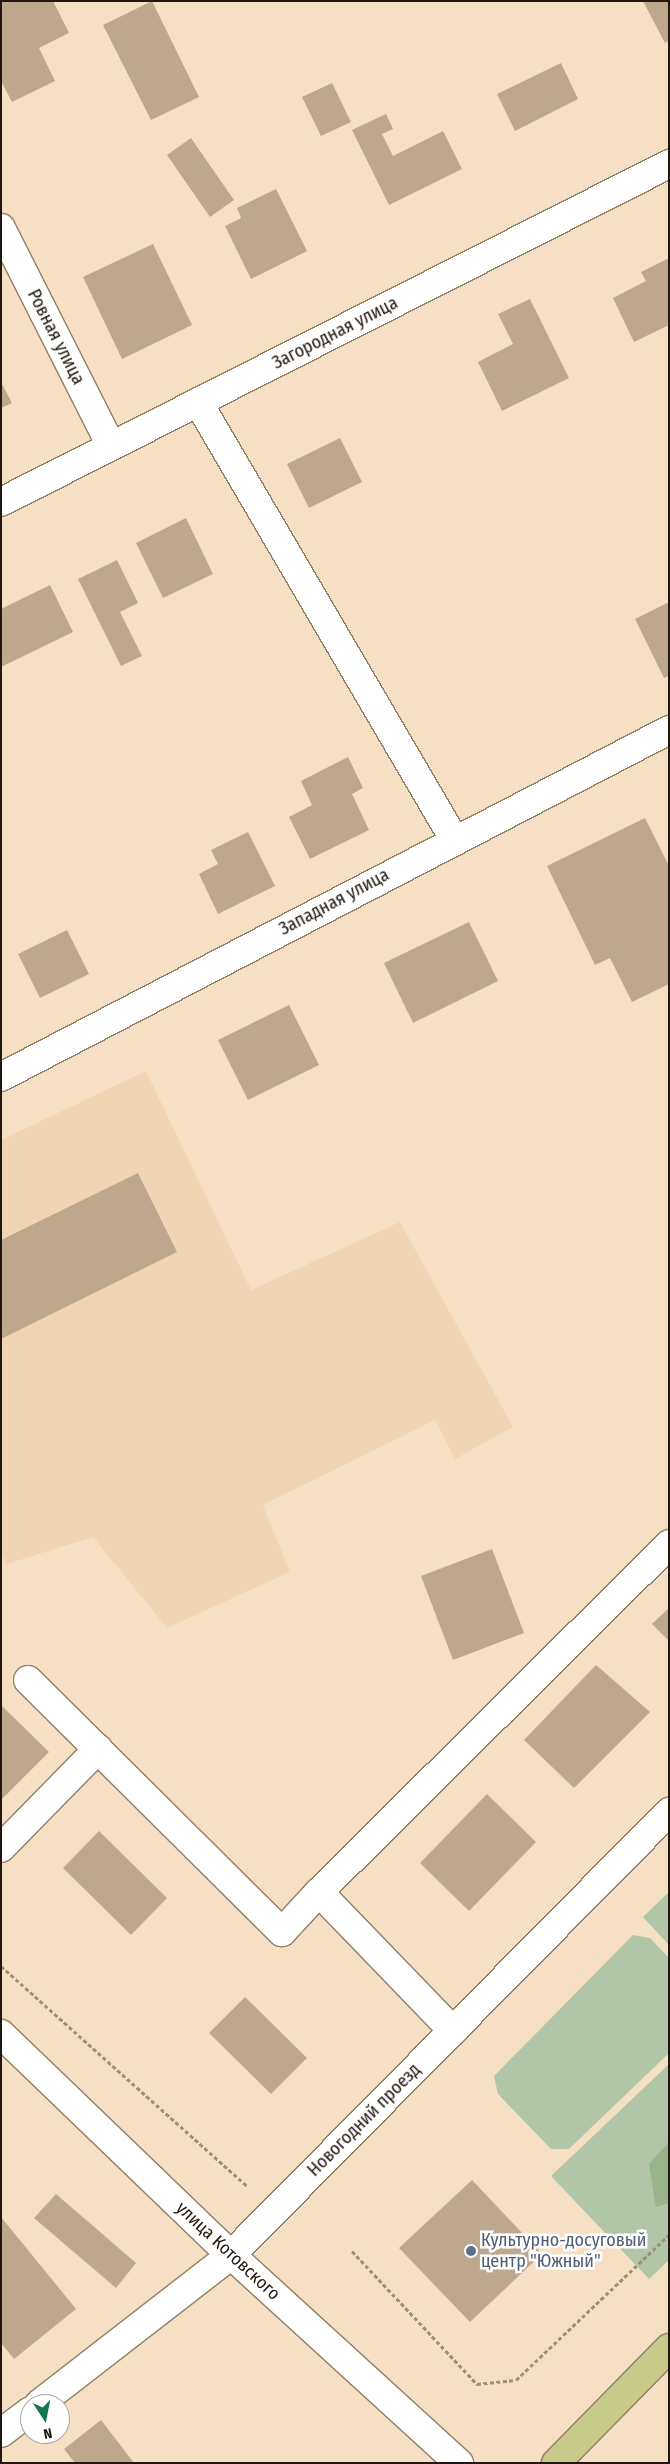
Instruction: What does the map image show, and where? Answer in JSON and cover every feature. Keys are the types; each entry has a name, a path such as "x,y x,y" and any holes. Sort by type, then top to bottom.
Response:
{"main road":[{"path":"556,2463 669,2348"}],"street":[{"name":"Загородная улица","path":"1,502 669,164"},
{"name":"Ровная улица","path":"1,228 111,446"},
{"path":"198,402 454,839"},
{"name":"Западная улица","path":"1,1077 454,839 669,730"},
{"path":"28,1680 282,1932 319,1892 669,1544"},
{"path":"1,1848 98,1749"},
{"name":"Новогодний проезд","path":"52,2394 231,2255 669,1812"},
{"path":"319,1892 453,2031"},
{"name":"улица Котовского","path":"1,2034 231,2255 459,2463"},
{"path":"1,2433 20,2419"}],"path":[{"path":"1,1966 275,2210"},
{"path":"352,2251 477,2384 516,2380 669,2235"}],"shaded area":[{"path":"146,1071 251,1290 400,1222 513,1427 455,1459 435,1420 263,1505 290,1572 167,1628 93,1537 7,1564 1,1555 1,1140"}],"green space":[{"path":"669,1892 669,1945 643,1917"},
{"path":"633,1935 650,1938 669,1958 669,2053 569,2149 551,2149 498,2094 494,2076"},
{"path":"669,2064 669,2260 649,2279 551,2176"},
{"path":"669,2142 669,2203 656,2207 649,2164"}],"building":[{"path":"1,1 53,1 69,33 39,48 55,81 12,102 1,81"},
{"path":"152,1 199,97 151,120 103,25"},
{"path":"643,1 669,1 669,41 665,43"},
{"path":"561,63 578,99 515,131 497,94"},
{"path":"332,83 351,122 321,136 302,97"},
{"path":"386,114 393,129 382,134 393,156 443,131 462,169 389,205 352,130"},
{"path":"191,138 234,200 210,217 167,155"},
{"path":"276,189 307,251 251,279 225,226 241,218 237,208"},
{"path":"153,244 192,325 122,359 83,277"},
{"path":"669,258 669,325 634,342 613,298 646,281 641,272"},
{"path":"530,299 569,378 502,411 478,362 513,344 498,314"},
{"path":"1,382 12,403 1,408"},
{"path":"340,438 362,482 309,508 287,464"},
{"path":"186,518 213,574 163,598 136,543"},
{"path":"117,560 138,603 120,612 142,656 121,666 78,579"},
{"path":"50,585 73,632 1,667 1,609"},
{"path":"669,602 669,676 664,678 635,619"},
{"path":"348,757 363,788 352,794 369,830 310,859 289,817 312,805 301,781"},
{"path":"645,818 669,866 669,984 632,1002 610,958 595,965 547,866"},
{"path":"248,832 275,886 218,914 199,874 218,864 211,850"},
{"path":"469,922 498,981 413,1023 384,963"},
{"path":"67,930 89,974 40,998 18,954"},
{"path":"289,1005 319,1065 248,1100 218,1040"},
{"path":"138,1173 177,1252 1,1339 1,1240"},
{"path":"492,1549 524,1633 453,1660 421,1576"},
{"path":"669,1608 669,1641 652,1624"},
{"path":"596,1665 650,1712 574,1788 524,1740"},
{"path":"1,1705 49,1752 1,1800"},
{"path":"487,1794 536,1842 469,1911 420,1863"},
{"path":"99,1831 167,1898 131,1935 63,1868"},
{"path":"245,1997 307,2058 271,2094 209,2033"},
{"name":"Культурно-досуговый центр \"Южный\"","path":"472,2180 542,2254 470,2322 399,2248"},
{"path":"56,2194 136,2263 116,2288 34,2218"},
{"path":"1,2217 76,2309 14,2359 1,2343"},
{"path":"101,2420 134,2463 75,2463 64,2449"}],"place":[{"name":"Культурно-досуговый центр \"Южный\"","path":"471,2251"}]}
